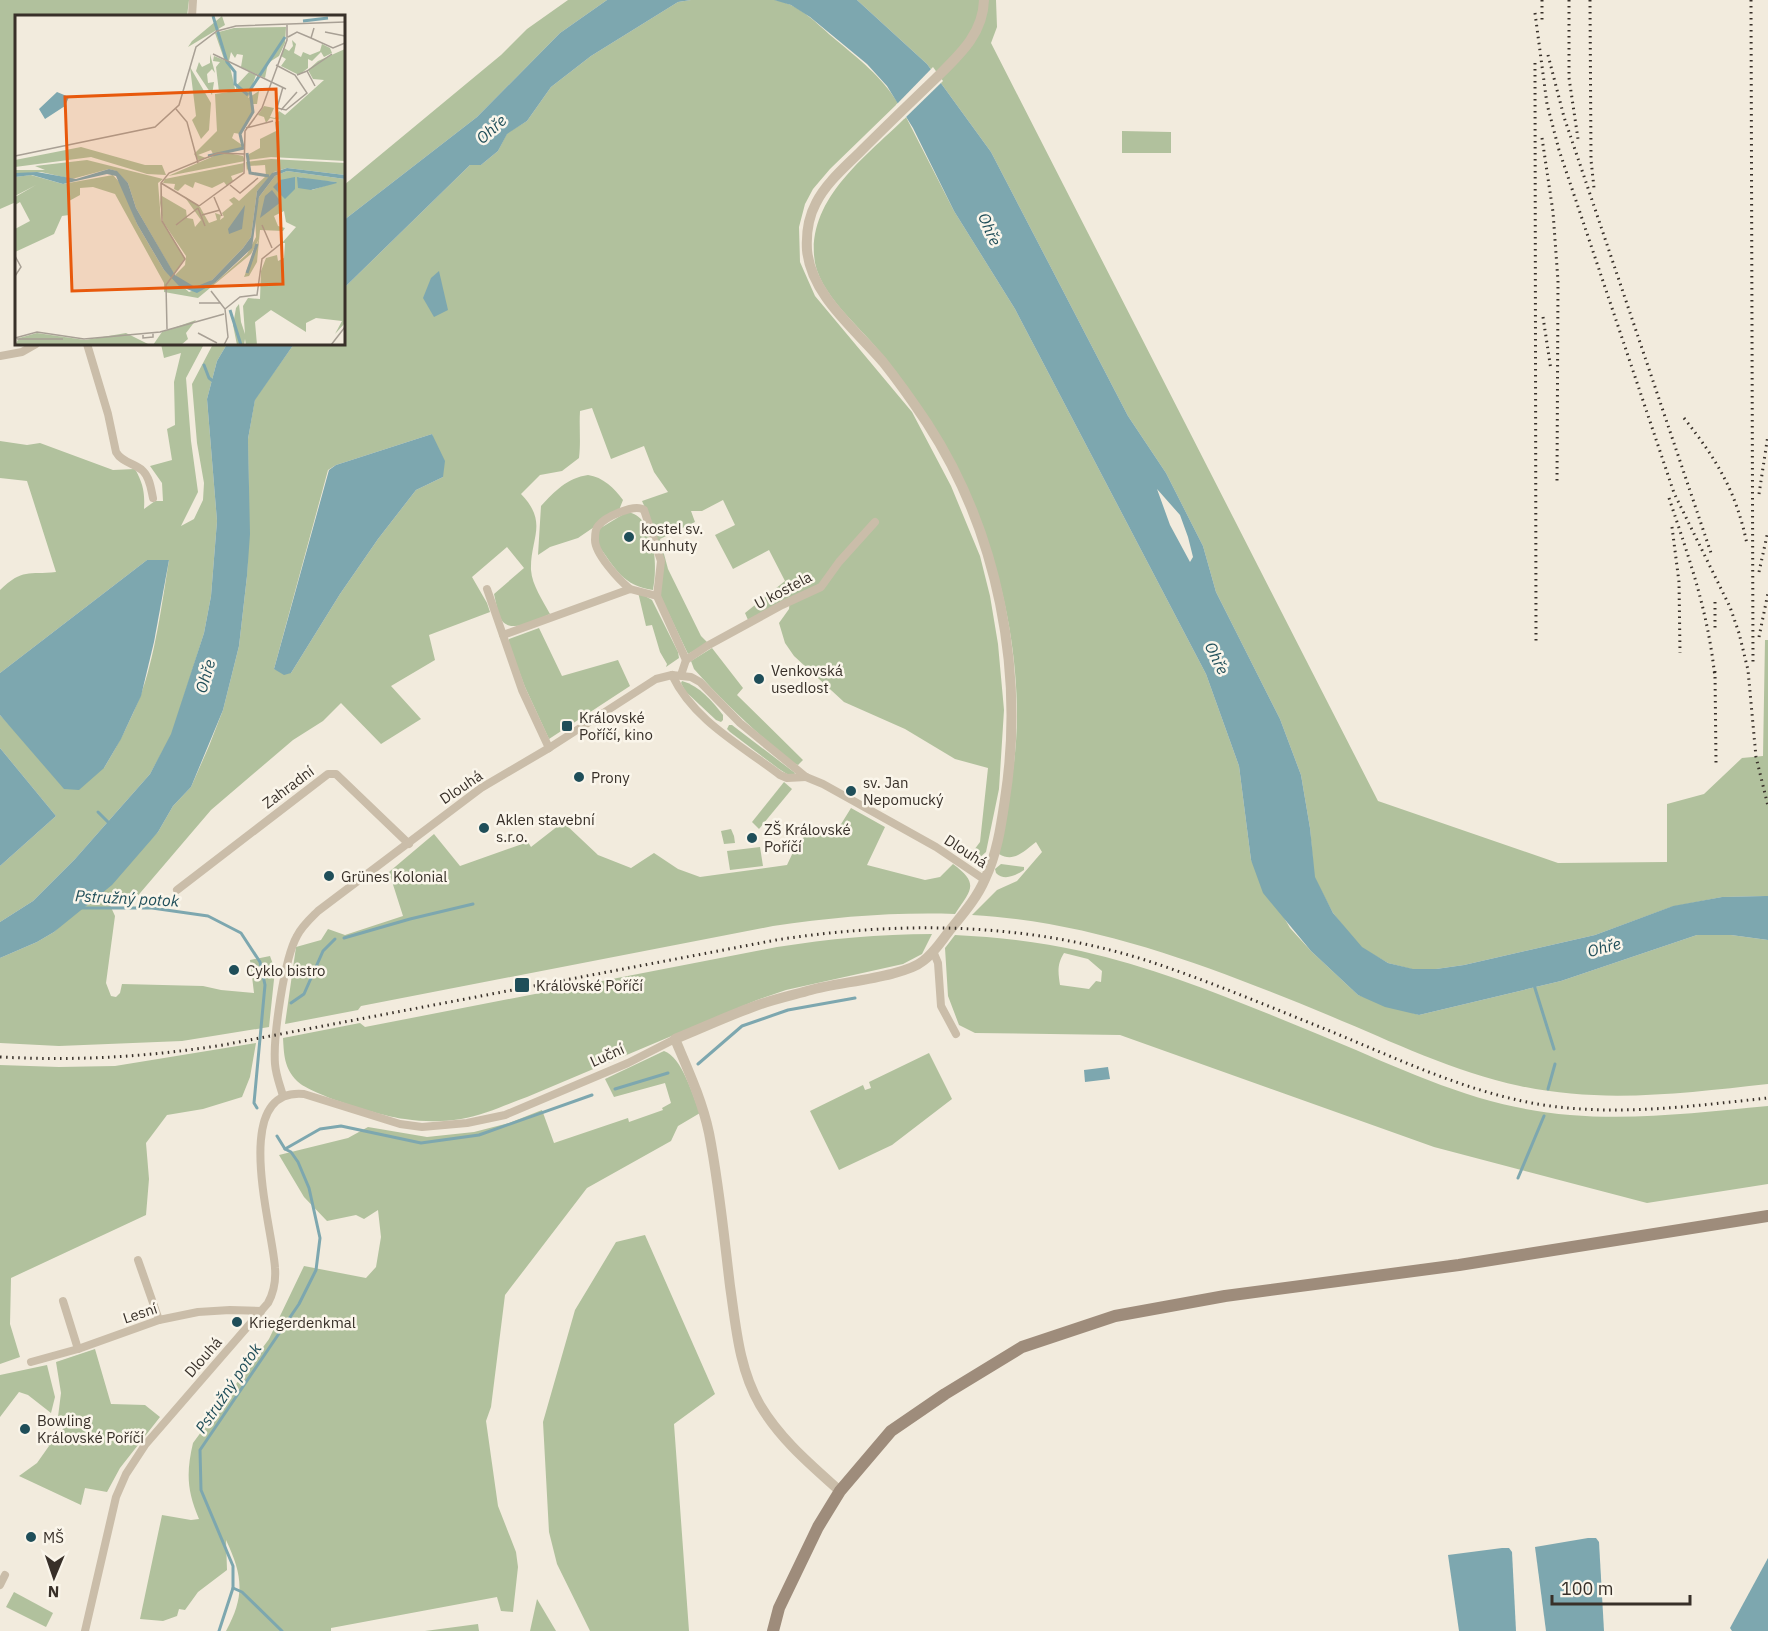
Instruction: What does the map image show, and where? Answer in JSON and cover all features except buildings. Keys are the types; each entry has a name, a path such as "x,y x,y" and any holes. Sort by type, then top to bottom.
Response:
{"main road":[{"path":"773,1631 779,1608 818,1527 840,1491 891,1431 945,1394 1022,1347 1115,1316 1225,1296 1459,1265 1768,1216"}],"street":[{"path":"192,15 193,0"},
{"name":"Luční","path":"284,1096 298,1093 310,1095 338,1106 400,1124 422,1127 467,1123 505,1115 628,1063 675,1039 758,1005 816,988 900,972 922,963 974,899 994,858 1004,810 1010,762 1012,714 1003,623 988,558 961,486 939,441 898,381 821,290 814,277 807,250 809,220 823,192 837,174 963,51 979,26 984,0"},
{"path":"0,356 22,352 34,345"},
{"path":"87,345 108,414 116,452 126,462 142,470 148,478 153,498"},
{"path":"657,596 630,589 616,578 595,544 594,537 598,526 632,507 644,510 661,561 657,596 686,660 677,675"},
{"name":"U kostela","path":"686,660 782,605 821,587 839,562 875,522"},
{"path":"487,589 522,690 549,748"},
{"path":"503,635 630,589"},
{"name":"Dlouhá","path":"85,1631 116,1497 126,1474 145,1445 261,1311 273,1293 276,1268 259,1159 267,1114 275,1102 284,1096 276,1071 275,1051 290,952 302,927 318,911 410,844 448,811 481,788 549,748 647,684 656,679 677,675 691,677 700,682 740,723 806,777 823,784 936,847 985,880"},
{"name":"Dlouhá","path":"677,675 678,687 696,711 736,744 780,775 787,778 806,777"},
{"name":"Zahradní","path":"177,890 328,774 336,774 410,844"},
{"path":"933,951 938,963 941,1006 956,1034"},
{"path":"675,1039 699,1096 709,1134 738,1345 749,1381 759,1403 776,1429 795,1451 840,1491"},
{"path":"138,1260 159,1320"},
{"path":"63,1301 78,1349"},
{"name":"Lesní","path":"31,1362 78,1349 159,1320 198,1312 261,1311"},
{"path":"0,1585 5,1575"}],"green space":[{"path":"0,0 189,0 187,15 15,15 15,202 0,209"},
{"path":"568,0 607,0 560,33 477,117 345,219 345,184 501,55 527,29"},
{"path":"775,0 801,10 870,69 898,103 830,169 813,189 805,204 799,227 800,262 815,296 912,412 951,486 980,556 998,644 1004,710 999,789 986,852 978,859 971,861 958,852 959,850 971,854 980,842 988,768 955,759 905,729 844,702 794,656 785,643 779,623 789,609 790,597 748,620 745,613 785,581 769,550 733,569 715,535 735,525 723,500 702,511 691,511 695,522 660,539 668,569 701,636 708,643 688,654 660,595 663,564 642,501 668,492 654,472 644,446 611,459 592,408 580,411 579,458 562,471 540,475 521,494 529,504 536,522 531,559 533,581 550,614 520,626 508,625 501,619 494,594 524,568 507,547 472,577 490,612 429,635 435,660 391,686 421,719 381,744 341,703 323,721 293,740 211,810 135,899 109,903 115,916 106,983 111,996 116,997 120,993 122,984 203,986 254,993 250,960 270,956 275,970 269,1027 182,1041 59,1046 0,1043 0,958 54,932 158,832 173,806 191,787 209,746 223,710 239,646 247,576 248,439 255,399 293,345 345,345 345,287 470,165 481,165 498,151 507,133 527,121 551,87 591,56 678,2","holes":["432,434 443,477 416,490 340,594 291,673 274,669 328,470 336,465"]},
{"path":"857,0 996,0 997,27 991,43 1378,801 1558,863 1667,862 1667,804 1704,794 1742,758 1763,756 1765,640 1768,640 1768,896 1722,897 1671,907 1595,935 1464,965 1436,969 1411,969 1388,963 1360,947 1333,913 1314,877 1310,828 1301,775 1280,719 1216,592 1203,546 1166,473 1128,416 991,152 927,64"},
{"path":"906,117 954,211 1015,309 1206,674 1239,766 1251,860 1290,928 1358,995 1419,1015 1561,981 1697,935 1731,935 1768,940 1768,1084 1613,1096 1582,1095 1520,1086 1446,1064 1242,981 1154,950 1065,927 1019,919 972,915 997,890 1017,881 1042,852 1036,842 1014,857 999,854 1017,733 1013,649 1000,583 978,514 965,490 891,367 823,284 814,255 815,234 821,214 831,195 859,162"},
{"path":"1122,131 1171,132 1171,153 1122,153"},
{"path":"161,345 203,345 186,378 198,492 181,526 194,519 203,500 204,483 197,443 192,384 212,345 226,345 217,361 207,399 217,521 211,596 204,633 172,734 150,774 75,859 33,901 0,922 0,866 56,816 0,748 0,715 30,747 104,768 128,724 140,697 150,665 169,560 147,560 0,673 0,590 20,575 56,572 27,481 0,478 0,441 27,445 40,443 113,470 135,469 143,488 144,509 155,501 163,501 162,483 150,466 172,460 167,429 175,425 174,382 181,353 164,358"},
{"path":"588,475 603,481 616,491 623,500 619,510 578,538 550,547 538,555 541,506 556,490 568,482"},
{"path":"627,512 637,516 644,523 653,544 655,580 653,590 634,585 627,580 598,545 599,529"},
{"path":"638,592 652,600 678,652 679,658 666,667 667,664 660,652 652,625 646,626"},
{"path":"539,628 562,676 618,660 630,686 549,739 525,687 508,642 509,639"},
{"path":"712,648 743,688 737,695 803,760 798,765 742,718 694,669 691,661"},
{"path":"682,681 694,686 710,699 723,715 721,722 685,691"},
{"path":"729,725 795,773 794,775 790,776 779,769 730,732 727,729"},
{"path":"784,782 792,789 759,829 752,822"},
{"path":"851,808 885,827 867,865 925,880 940,877 953,864 967,877 970,882 969,893 955,914 864,916 773,926 361,1006 358,1010 285,1024 296,947 321,940 328,929 345,935 403,916 389,872 434,834 460,866 528,842 531,847 563,822 598,855 631,868 654,853 678,869 700,877 787,865 796,846 811,828 835,834"},
{"path":"731,829 735,843 724,844 721,831"},
{"path":"760,847 763,866 730,870 727,851"},
{"path":"1001,864 1024,867 1024,870 1013,876 1002,877 996,873 995,869"},
{"path":"932,934 922,954 903,964 786,990 757,1000 527,1097 461,1119 419,1121 405,1119 365,1110 332,1099 297,1081 289,1071 284,1055 283,1038 360,1023 365,1027 777,947 854,938"},
{"path":"955,935 971,936 1050,945 1112,959 1173,977 1232,999 1416,1076 1466,1094 1516,1107 1579,1116 1610,1117 1673,1115 1768,1106 1768,1184 1647,1203 1434,1147 1120,1035 975,1033 959,1025 948,996 945,948","holes":["1064,953 1088,959 1102,971 1101,982 1096,981 1089,989 1060,985 1059,968"]},
{"path":"256,1043 250,1077 242,1097 203,1109 167,1115 146,1143 149,1179 146,1215 11,1278 10,1324 20,1357 0,1364 0,1065 115,1066"},
{"path":"664,1051 676,1061 681,1069 700,1113 678,1126 671,1141 587,1188 505,1295 491,1407 486,1421 498,1506 516,1552 518,1567 513,1612 501,1611 497,1597 331,1628 331,1631 226,1631 236,1607 240,1586 236,1564 226,1540 227,1570 198,1592 185,1610 179,1609 177,1616 163,1621 140,1619 162,1515 191,1520 199,1519 192,1500 189,1482 189,1464 193,1443 269,1339 304,1266 366,1278 376,1267 381,1237 378,1210 364,1219 356,1215 327,1221 304,1197 279,1155 348,1138 368,1127 427,1137 474,1132 509,1123 542,1110 554,1143 628,1118 629,1122 663,1110 662,1108 671,1103 665,1083 614,1097 605,1079"},
{"path":"929,1053 952,1099 892,1145 839,1170 810,1111 863,1085 865,1090 871,1088 869,1082"},
{"path":"645,1235 715,1394 674,1424 689,1631 590,1631 557,1564 549,1532 543,1422 575,1310 616,1242"},
{"path":"95,1349 111,1404 145,1405 160,1417 120,1468 107,1492 85,1488 81,1505 19,1476 37,1463 49,1446 45,1443 48,1438 53,1441 67,1424 58,1417 61,1393 56,1362"},
{"path":"47,1365 55,1397 51,1413 28,1395 19,1392 0,1417 0,1375"},
{"path":"14,1592 53,1613 46,1627 6,1607"},
{"path":"537,1599 556,1631 530,1631"},
{"path":"478,1624 479,1631 425,1631"}],"water":[{"name":"Ohře","path":"607,0 691,0 678,2 591,56 551,87 527,121 507,134 498,151 481,165 470,165 345,287 345,219 477,117 560,33"},
{"name":"Ohře","path":"774,0 857,0 927,64 991,152 1128,416 1166,473 1203,546 1216,592 1280,719 1301,775 1315,877 1333,913 1362,947 1388,963 1413,969 1436,969 1464,965 1595,935 1673,906 1722,897 1765,896 1768,896 1768,940 1731,935 1697,935 1561,981 1419,1015 1385,1007 1358,995 1311,951 1263,893 1251,860 1239,766 1206,674 1015,309 954,211 913,128 887,86 867,64 810,17 791,5","holes":["1157,489 1180,515 1193,557 1190,562 1170,525"]},
{"path":"439,271 448,310 434,317 423,298 431,278"},
{"name":"Ohře","path":"226,345 293,345 255,400 248,439 250,534 247,576 239,646 223,710 191,787 173,806 158,832 112,885 54,932 0,958 0,922 33,901 75,859 150,774 171,734 204,633 211,596 217,521 207,399 217,361"},
{"path":"432,434 445,461 443,477 416,490 378,539 340,594 291,673 284,675 274,669 329,470 336,465"},
{"path":"147,560 169,560 154,642 141,696 121,739 104,768 79,790 64,789 0,715 0,673"},
{"path":"0,748 56,816 0,866"},
{"path":"1108,1067 1110,1079 1085,1082 1084,1070"},
{"path":"1596,1538 1599,1542 1604,1631 1546,1631 1535,1547"},
{"path":"1509,1548 1512,1552 1516,1631 1459,1631 1448,1555"},
{"path":"1768,1558 1768,1631 1732,1631 1730,1628"}],"pier":[{"path":"933,67 943,81 904,119 896,105"}],"waterway":[{"path":"204,365 209,378 213,381"},
{"path":"98,812 109,823"},
{"path":"344,938 473,904"},
{"name":"Pstružný potok","path":"82,908 152,908 208,916 241,933 260,962 265,985 254,1103 257,1108"},
{"path":"291,1003 304,994 323,951 335,939"},
{"path":"1534,985 1554,1049"},
{"path":"698,1064 742,1026 788,1010 855,998"},
{"path":"1548,1089 1555,1064"},
{"path":"615,1089 668,1073"},
{"path":"285,1149 320,1129 341,1126 421,1143 479,1135 592,1095"},
{"path":"1518,1178 1544,1116"},
{"name":"Pstružný potok","path":"219,1631 233,1588 233,1566 201,1490 200,1450 299,1304 316,1270 320,1238 309,1188 298,1162 291,1152 285,1149 277,1136"},
{"path":"233,1588 242,1592 282,1631"}],"railway":[{"path":"1542,0 1542,24"},
{"path":"1569,0 1569,78 1578,139"},
{"path":"1590,0 1591,160 1594,188"},
{"path":"1751,0 1753,666"},
{"path":"1535,13 1547,104 1559,150 1674,493 1730,607 1739,633 1748,670 1756,757 1768,806"},
{"path":"1548,55 1564,117 1712,556"},
{"path":"1535,63 1536,645"},
{"path":"1542,138 1553,212 1558,281 1557,482"},
{"path":"1543,317 1551,370"},
{"path":"1684,418 1724,477 1737,508 1747,544"},
{"path":"1759,494 1768,435"},
{"path":"1669,498 1703,608 1715,678"},
{"path":"1672,527 1679,582 1680,653"},
{"path":"1759,572 1768,531"},
{"path":"1759,637 1768,593"},
{"path":"1715,602 1715,632"},
{"path":"1715,671 1716,764"},
{"path":"0,1057 84,1058 195,1049 776,940 868,930 960,928 1051,938 1142,959 1229,990 1424,1070 1508,1098 1537,1104 1595,1110 1682,1107 1768,1098"}],"place":[{"name":"kostel sv. Kunhuty","path":"629,537"},
{"name":"Venkovská usedlost","path":"759,679"},
{"name":"Královské Poříčí, kino","path":"567,726"},
{"name":"Prony","path":"579,777"},
{"name":"sv. Jan Nepomucký","path":"851,791"},
{"name":"Aklen stavební s.r.o.","path":"484,828"},
{"name":"ZŠ Královské Poříčí","path":"752,838"},
{"name":"Grünes Kolonial","path":"329,876"},
{"name":"Cyklo bistro","path":"234,970"},
{"name":"Královské Poříčí","path":"522,985"},
{"name":"Kriegerdenkmal","path":"237,1322"},
{"name":"Bowling Královské Poříčí","path":"25,1429"},
{"name":"MŠ","path":"31,1537"}]}
